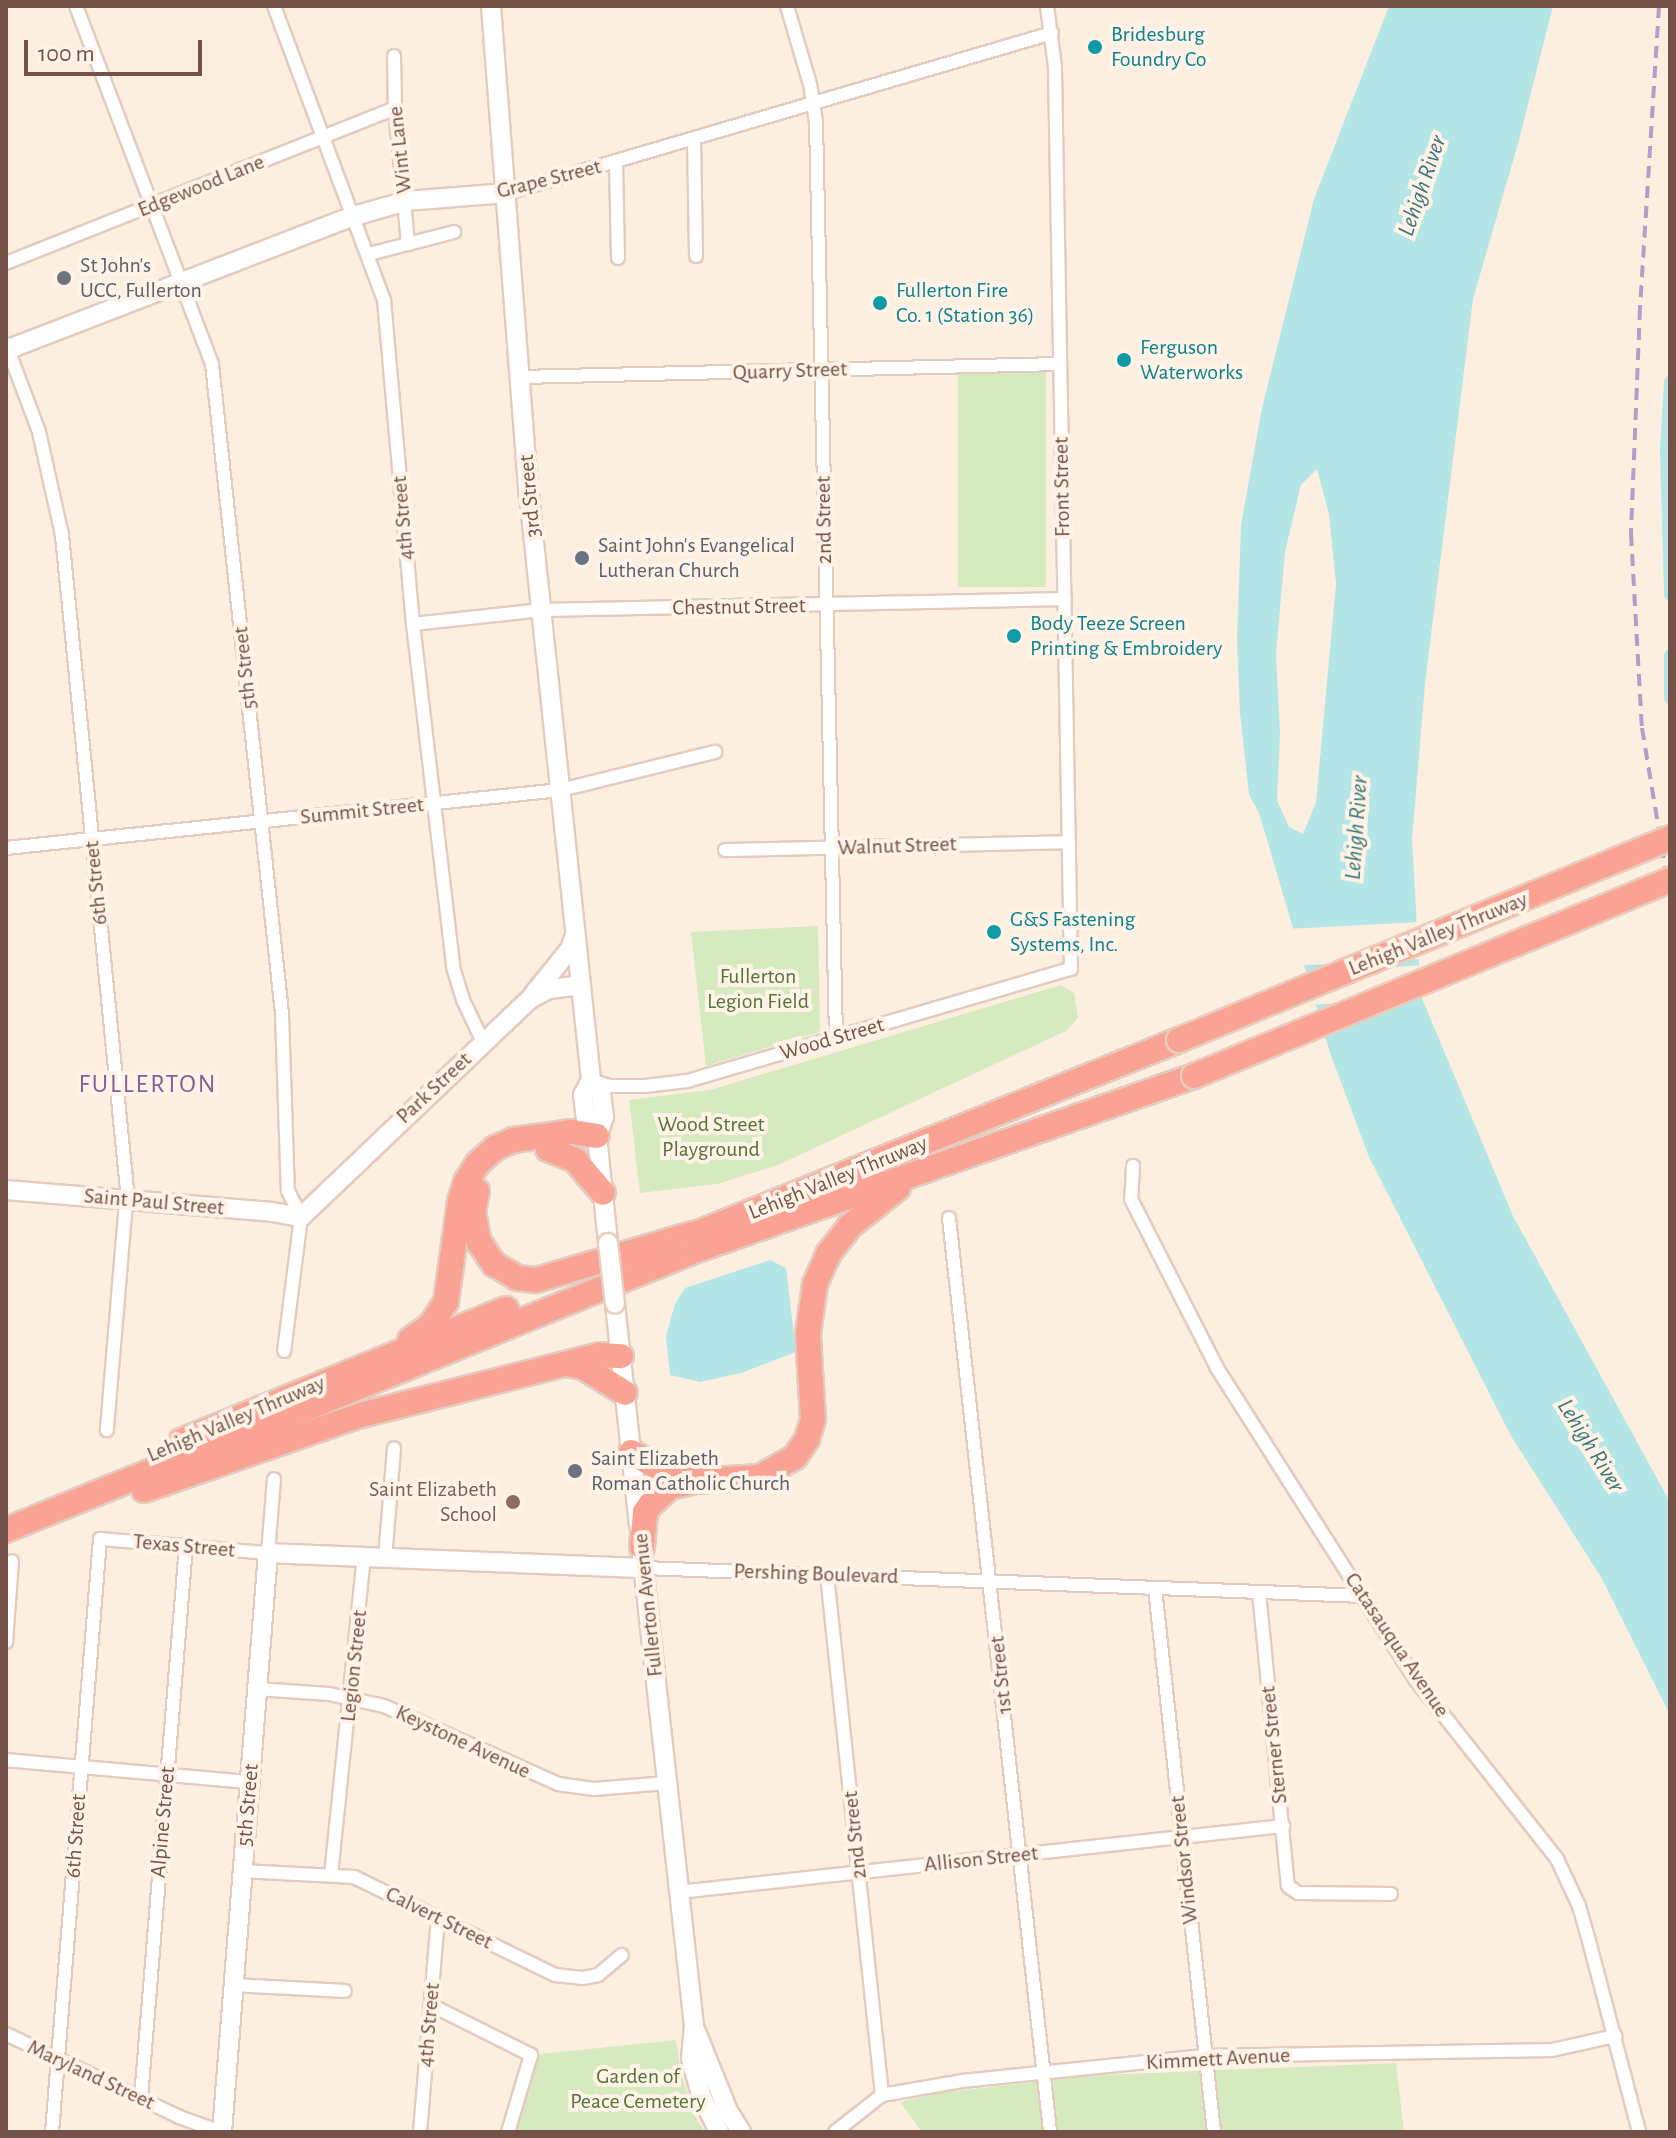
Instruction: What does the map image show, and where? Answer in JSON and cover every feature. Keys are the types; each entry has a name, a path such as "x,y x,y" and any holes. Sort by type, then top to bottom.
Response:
{"highway":[{"name":"Lehigh Valley Thruway","path":"6,1517 238,1417 1179,1040 1670,838"},
{"name":"Lehigh Valley Thruway","path":"6,1530 694,1251 1194,1076 1670,880"},
{"path":"238,1417 416,1337 431,1325 449,1294 462,1191 471,1172 486,1155 504,1143 524,1137 572,1132 597,1136"},
{"path":"597,1136 577,1145 518,1153 488,1172 476,1195 473,1212 479,1242 488,1258 509,1274 536,1280 701,1231"},
{"path":"548,1149 575,1160 603,1193"},
{"path":"643,1558 645,1512 670,1487 695,1481 760,1477 787,1464 801,1449 813,1419 808,1317 821,1268 850,1226 918,1173"},
{"path":"9,1550 313,1429 599,1355 621,1356"},
{"path":"567,1364 583,1367 625,1393"},
{"path":"631,1452 676,1478 695,1481"}],"main road":[{"name":"3rd Street","path":"496,11 520,377 581,985"},
{"name":"Grape Street","path":"7,347 354,216 406,201 507,193"},
{"path":"530,999 570,949 576,932"},
{"name":"Park Street","path":"301,1217 530,999 549,989 581,985"},
{"name":"Fullerton Avenue","path":"581,985 591,1080 583,1095 584,1107 586,1118 597,1136 694,2025 691,2059 696,2079 719,2132"},
{"name":"Saint Paul Street","path":"6,1190 301,1217"},
{"name":"Pershing Boulevard","path":"268,1553 385,1558 643,1558"},
{"name":"5th Street","path":"222,2132 268,1553"},
{"name":"Fullerton Avenue","path":"694,2025 723,2100 741,2132"}],"street":[{"name":"5th Street","path":"76,6 212,364 282,1014 288,1191 301,1217 284,1351"},
{"name":"4th Street","path":"274,6 369,254 387,312 413,624 453,967 463,1000 483,1042"},
{"name":"2nd Street","path":"787,6 814,104 836,1038"},
{"name":"Front Street","path":"1047,6 1052,33 1071,969"},
{"name":"Grape Street","path":"507,193 1052,33"},
{"name":"Wint Lane","path":"394,56 395,108 408,244"},
{"name":"Edgewood Lane","path":"6,263 395,108"},
{"path":"694,139 696,256"},
{"path":"616,162 618,258"},
{"path":"369,254 454,232"},
{"name":"6th Street","path":"7,347 40,437 62,535 126,1200 107,1430"},
{"name":"Quarry Street","path":"520,377 1060,364"},
{"name":"Chestnut Street","path":"413,624 542,610 1065,599"},
{"name":"Summit Street","path":"6,848 561,790 715,752"},
{"name":"Walnut Street","path":"725,850 1069,842"},
{"name":"Wood Street","path":"591,1080 610,1086 687,1081 1071,969"},
{"name":"Catasauqua Avenue","path":"1133,1166 1131,1199 1205,1349 1415,1679 1557,1859 1579,1906 1639,2132"},
{"name":"1st Street","path":"949,1218 1050,2132"},
{"path":"385,1558 394,1448"},
{"name":"5th Street","path":"268,1553 274,1479"},
{"name":"6th Street","path":"52,2132 100,1539"},
{"name":"Texas Street","path":"100,1539 268,1553"},
{"name":"Alpine Street","path":"141,2098 186,1546"},
{"path":"6,1642 9,1550"},
{"name":"Legion Street","path":"331,1875 352,1697 364,1557"},
{"name":"Pershing Boulevard","path":"643,1558 827,1575 1364,1596"},
{"name":"2nd Street","path":"827,1575 882,2095"},
{"name":"Windsor Street","path":"1155,1588 1214,2132"},
{"name":"Sterner Street","path":"1259,1592 1288,1886 1298,1893 1391,1894"},
{"name":"Keystone Avenue","path":"257,1689 352,1697 414,1717 558,1784 594,1789 667,1783"},
{"path":"6,1760 250,1782"},
{"name":"Allison Street","path":"679,1892 1283,1826"},
{"name":"Calvert Street","path":"243,1871 354,1877 555,1975 583,1978 598,1975 622,1955"},
{"name":"4th Street","path":"420,2132 438,1917"},
{"path":"234,1985 345,1991"},
{"path":"431,2005 531,2055 508,2132"},
{"name":"Maryland Street","path":"6,2034 141,2098 222,2132"},
{"name":"Kimmett Avenue","path":"882,2095 1043,2073 1205,2056 1552,2050 1615,2036"},
{"path":"835,2132 882,2095"}],"green space":[{"path":"958,372 1046,372 1046,587 958,587"},
{"name":"Fullerton Legion Field","path":"818,926 820,1032 706,1066 691,932"},
{"name":"Wood Street Playground","path":"1061,985 1074,993 1078,1018 1066,1031 778,1165 717,1184 640,1193 629,1100 710,1090"},
{"name":"Garden of Peace Cemetery","path":"676,2040 681,2074 696,2118 705,2132 508,2132 531,2055"},
{"path":"1396,2063 1404,2132 922,2132 900,2102 937,2093 1101,2075"}],"water":[{"name":"Lehigh River","path":"1389,6 1553,6 1519,140 1473,299 1425,683 1412,840 1421,996 1513,1216 1670,1502 1670,1715 1601,1577 1511,1436 1369,1157 1330,1053 1259,813 1249,795 1240,713 1237,640 1241,525 1262,408 1314,199","holes":["1317,469 1329,514 1336,584 1316,802 1303,834 1289,827 1277,800 1280,733 1276,654 1285,551 1301,485"]},
{"path":"770,1260 786,1268 796,1352 741,1373 700,1382 670,1375 666,1336 675,1304 685,1288"}],"pier":[{"path":"1421,922 1423,959 1293,966 1291,929"},
{"path":"1423,965 1425,997 1307,1005 1304,973"}],"waterway":[{"path":"1670,382 1666,450 1670,595"},
{"path":"1670,655 1670,698"}],"railway":[{"path":"1659,6 1640,308 1631,534 1642,728 1670,898"}],"place":[{"name":"Bridesburg Foundry Co","path":"1095,47"},
{"name":"St John's UCC, Fullerton","path":"64,278"},
{"name":"Fullerton Fire Co. 1 (Station 36)","path":"880,303"},
{"name":"Ferguson Waterworks","path":"1124,360"},
{"name":"Saint John's Evangelical Lutheran Church","path":"582,558"},
{"name":"Body Teeze Screen Printing & Embroidery","path":"1014,636"},
{"name":"G&S Fastening Systems, Inc.","path":"994,932"},
{"name":"Saint Elizabeth Roman Catholic Church","path":"575,1471"},
{"name":"Saint Elizabeth School","path":"513,1502"}],"district":[{"name":"FULLERTON","path":"148,1085"}]}
